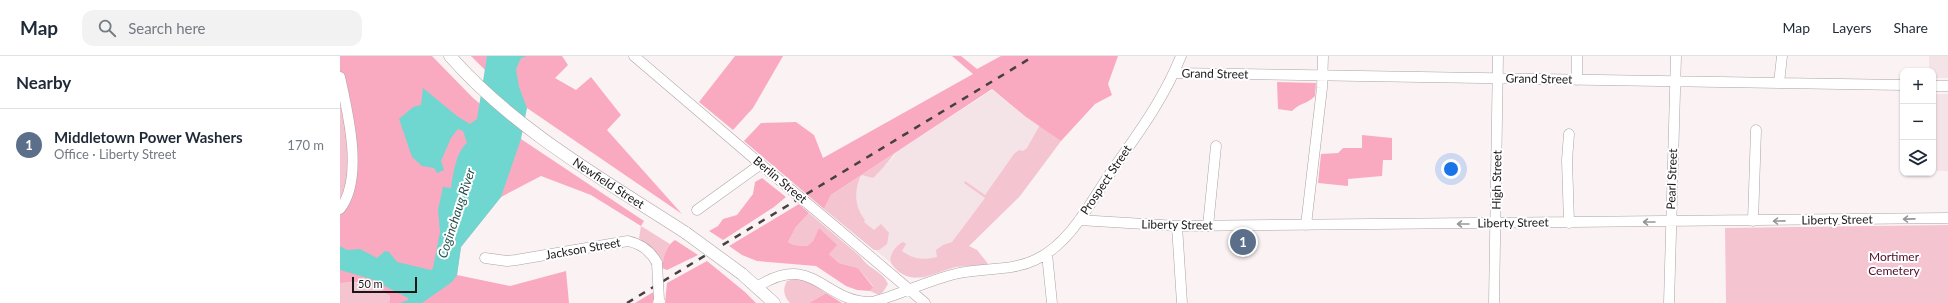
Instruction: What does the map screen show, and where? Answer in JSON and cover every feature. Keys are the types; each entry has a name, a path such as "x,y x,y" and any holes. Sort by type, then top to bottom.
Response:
{"main road":[{"name":"Newfield Street","path":"454,60 483,90 535,133 686,233 742,274 774,303"}],"street":[{"name":"Berlin Street","path":"634,56 925,303"},
{"name":"Prospect Street","path":"1047,254 1079,220 1159,103 1181,56"},
{"path":"1306,225 1323,56"},
{"name":"High Street","path":"1494,303 1498,56"},
{"path":"1577,56 1577,80"},
{"name":"Pearl Street","path":"1669,303 1676,56"},
{"path":"1779,83 1782,56"},
{"name":"Grand Street","path":"1174,73 1900,85"},
{"path":"340,77 348,120 352,168 350,193 340,210"},
{"path":"1936,86 1948,86"},
{"path":"1754,221 1756,130"},
{"path":"1569,134 1567,160 1569,223"},
{"path":"1208,226 1216,146"},
{"path":"697,210 740,181 761,164"},
{"name":"Liberty Street","path":"1079,220 1177,226 1208,226 1948,218"},
{"path":"1177,226 1182,303"},
{"name":"Jackson Street","path":"485,258 507,261 516,260 628,241 645,248 656,263 658,302"},
{"path":"757,287 777,276 791,274 808,275 841,295 861,302 884,299 956,273 1025,264 1047,254 1052,303"}],"shaded area":[{"path":"340,56 432,56 472,97 521,139 644,221 641,226 591,195 541,176 501,197 461,247 457,275 510,286 566,271 569,303 389,303 390,296 377,287 361,282 340,283 340,214 347,186 348,157 340,99"},
{"path":"471,56 562,56 568,65 555,78 576,90 591,77 621,115 607,130 682,214 527,108 502,87"},
{"path":"735,56 783,56 753,108 733,130 699,102"},
{"path":"952,56 961,56 977,69 1001,56 1118,56 1108,84 1112,95 1095,104 1061,141 1026,117 992,89 831,195 824,209 744,141 761,123 796,122 814,135 823,158 973,74"},
{"path":"1929,56 1948,56 1948,78 1936,78 1936,68 1929,68"},
{"path":"1277,82 1316,83 1315,96 1292,111 1278,109"},
{"path":"992,90 1026,117 1061,141 1020,196 969,246 977,250 989,265 956,267 924,278 910,277 898,272 890,262 824,209 861,175 873,178 880,169 894,157 895,153"},
{"path":"1936,94 1948,94 1948,171 1936,171"},
{"path":"1362,135 1392,138 1392,160 1383,160 1382,176 1348,179 1348,186 1318,183 1321,154 1338,153 1343,148 1362,148"},
{"path":"762,178 786,197 774,207 723,240 709,231 718,226 723,219 737,215 753,194 755,182"},
{"path":"799,204 809,213 796,227 788,242 794,245 807,246 813,241 819,228 837,245 829,254 839,263 858,268 873,287 870,291 857,290 846,286 816,266 757,261 742,255 729,246"},
{"path":"675,240 698,255 667,270 662,268 664,256 669,246"},
{"path":"707,261 756,303 665,303 667,283"},
{"path":"655,291 653,303 635,303"},
{"path":"826,293 842,303 809,303"}],"green space":[{"path":"340,99 348,157 347,186 340,214"},
{"path":"1040,125 1061,141 1020,196 969,246 977,250 989,265 955,267 932,275 917,278 903,274 892,265 890,258 899,244 903,242 906,244 902,251 915,258 928,259 937,257 936,250 943,245 952,242 985,198 964,183 965,181 985,195 1014,154 1019,150 1023,151 1027,148"},
{"path":"895,153 873,178 861,175"},
{"path":"861,175 857,187 856,198 861,215 865,220 864,222 874,230 881,224 889,233 887,244 879,250 874,250 824,209 831,195"},
{"path":"809,213 861,257 867,264 883,276 888,284 883,292 879,295 870,291 873,286 858,268 839,263 829,254 819,229 813,241 807,246 794,245 788,242 796,227"},
{"name":"Mortimer Cemetery","path":"1948,225 1948,303 1726,303 1725,228"},
{"path":"641,226 670,244 666,250 662,268 652,249 639,238"},
{"path":"795,279 807,280 826,293 809,303 790,303 786,298 784,290 787,281"},
{"path":"368,282 378,286 390,296 389,303 340,303 340,283"}],"water":[{"name":"Coginchaug River","path":"487,56 527,56 521,58 516,69 519,87 527,108 521,139 501,197 461,247 457,275 452,282 422,303 400,303 408,300 408,298 371,279 340,270 340,246 347,250 360,249 377,258 385,251 389,252 397,262 431,270 433,268 440,232 438,210 443,187 451,188 454,170 460,152 467,143 463,131 458,129 451,138 441,161 444,170 437,173 434,168 422,166 412,157 399,119 413,107 421,105 423,88 457,116 470,124 477,119"}],"railway":[{"path":"627,303 1034,56"}],"place":[{"name":"Middletown Power Washers","path":"1243,242"}]}
